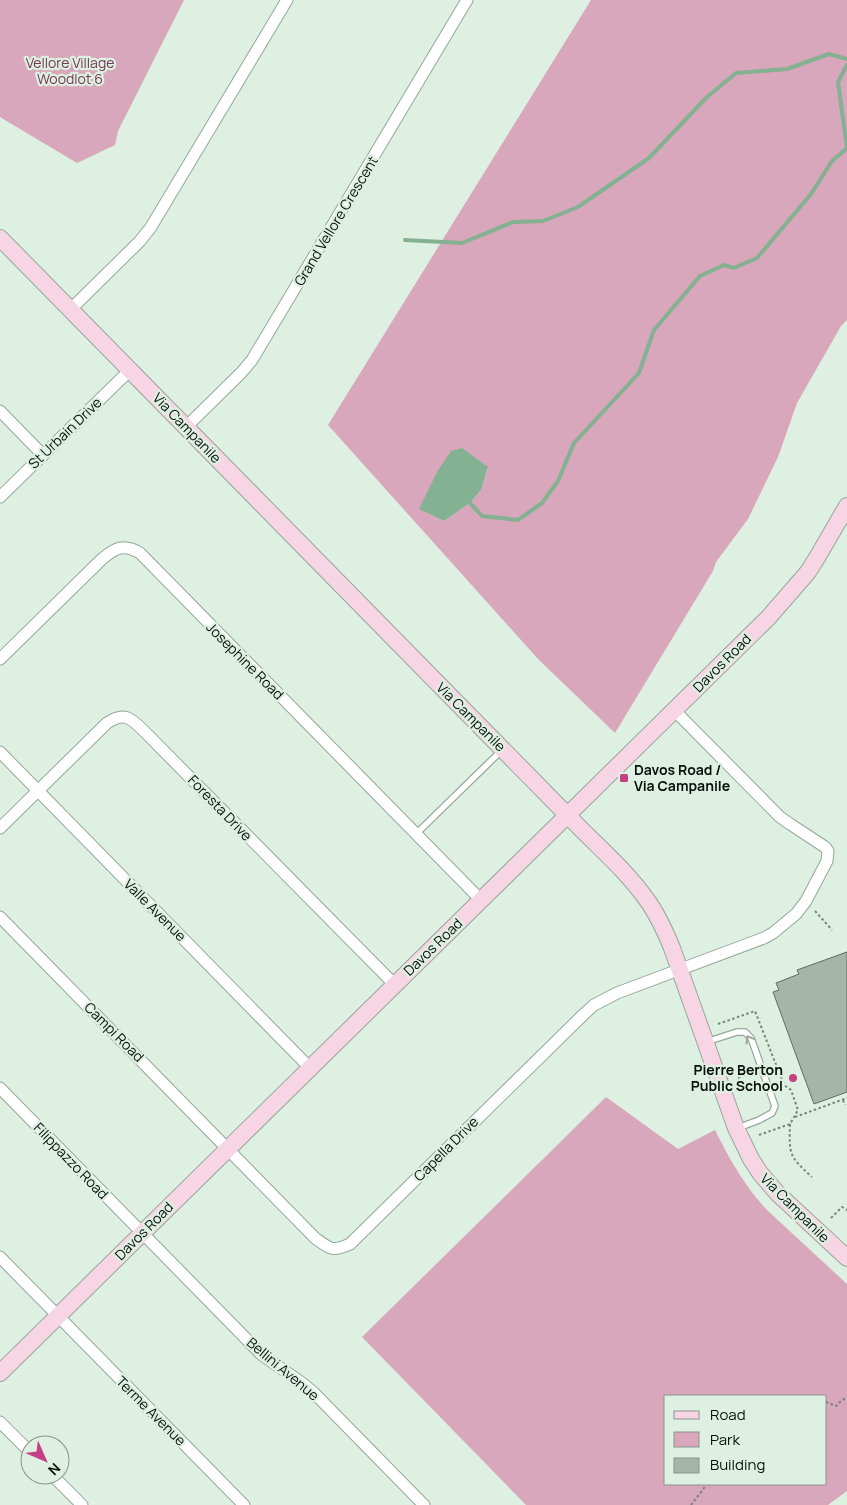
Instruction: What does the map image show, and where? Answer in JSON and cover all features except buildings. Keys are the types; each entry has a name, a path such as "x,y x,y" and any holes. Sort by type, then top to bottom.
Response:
{"street":[{"path":"70,309 140,241 151,227 287,0"},
{"name":"Grand Vellore Crescent","path":"186,427 252,360 467,0"},
{"name":"Via Campanile","path":"0,238 627,876 646,898 661,922 672,948 736,1128 751,1159 778,1194 847,1258"},
{"name":"St Urbain Drive","path":"0,497 130,370"},
{"path":"0,411 43,454"},
{"name":"Davos Road","path":"0,1373 768,618 797,585 845,513"},
{"name":"Josephine Road","path":"0,659 107,554 118,548 133,548 481,900"},
{"name":"Capella Drive","path":"228,1148 315,1238 328,1248 340,1249 350,1244 594,1005 617,993 764,938 782,927 796,914 806,901 829,856 828,851 825,847 780,817 674,710"},
{"name":"Foresta Drive","path":"38,790 107,723 116,717 125,716 133,721 395,984"},
{"name":"Valle Avenue","path":"0,752 310,1068"},
{"path":"0,828 38,790"},
{"name":"Campi Road","path":"0,917 228,1148"},
{"name":"Filippazzo Road","path":"0,1088 142,1234"},
{"name":"Bellini Avenue","path":"142,1234 262,1355 314,1393 424,1505"},
{"name":"Terme Avenue","path":"0,1258 244,1505"},
{"path":"0,1422 20,1442"},
{"path":"62,1485 82,1505"}],"lane":[{"path":"416,834 503,750"},
{"path":"705,1043 737,1032 745,1032 751,1038 775,1106 772,1113 736,1128"}],"path":[{"path":"815,911 832,930"},
{"path":"718,1024 755,1011 775,1065 784,1085 791,1090 798,1110 790,1124 791,1154 797,1164 812,1177"},
{"path":"738,1078 756,1072"},
{"path":"794,1118 847,1098"},
{"path":"843,1100 845,1105"},
{"path":"760,1135 790,1124"},
{"path":"831,1218 842,1207 847,1210"},
{"path":"827,1402 836,1406 847,1398"},
{"path":"691,1505 706,1485"}],"green space":[{"name":"Vellore Village Woodlot 6","path":"0,0 184,0 118,131 115,145 77,163 0,117"},
{"path":"591,0 847,0 847,320 841,326 797,403 778,457 748,519 716,562 713,571 615,733 538,659 328,425","holes":["488,468 481,490 470,503 444,521 420,509"]},
{"path":"606,1097 678,1149 715,1130 738,1173 760,1202 847,1284 847,1491 828,1505 526,1505 362,1337"}],"shaded area":[{"path":"462,448 488,467 481,490 470,503 444,521 419,509 437,472 451,451"}],"waterway":[{"path":"405,240 462,243 513,222 543,221 578,207 649,158 707,97 736,73 787,69 829,54 847,59"},
{"path":"470,503 482,516 518,520 542,503 558,481 574,443 639,373 654,330 700,276 724,265 734,268 757,258 811,194 832,161 847,148 838,82 847,65"}],"place":[{"name":"Davos Road / Via Campanile","path":"624,778"},
{"name":"Pierre Berton Public School","path":"793,1078"}]}
